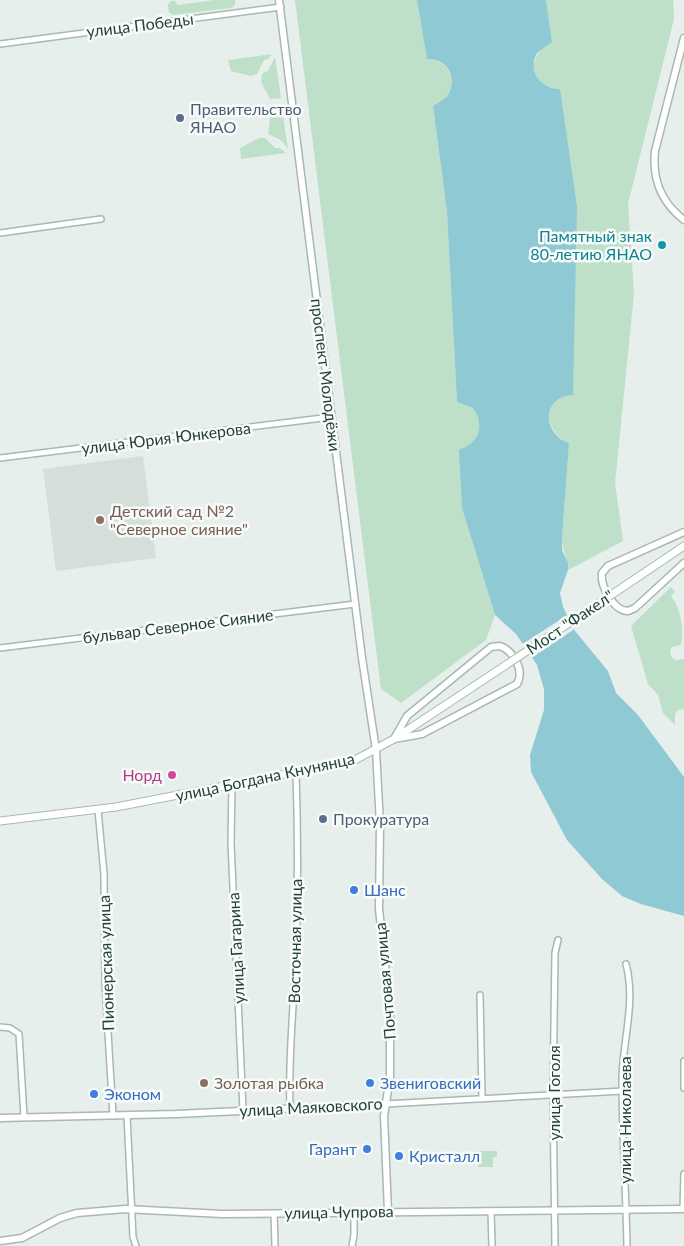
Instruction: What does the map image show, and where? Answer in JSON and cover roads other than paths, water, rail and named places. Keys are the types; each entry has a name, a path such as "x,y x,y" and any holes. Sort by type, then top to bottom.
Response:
{"main road":[{"name":"Мост \"Факел\"","path":"506,665 684,546"},
{"name":"улица Богдана Кнунянца","path":"0,821 98,810 232,786 353,761 394,739 506,665"}],"street":[{"name":"проспект Молодёжи","path":"279,0 355,604 376,750"},
{"name":"улица Победы","path":"0,44 280,8"},
{"path":"684,38 655,151 654,164 657,183 664,200 684,220"},
{"path":"0,232 101,219"},
{"name":"улица Юрия Юнкерова","path":"0,458 332,417"},
{"path":"684,532 608,566 602,573 602,582 617,607 628,611 635,608 684,564"},
{"name":"бульвар Северное Сияние","path":"0,648 355,604"},
{"path":"500,646 510,652 520,670 520,680 513,687 422,734 394,739 407,716 491,647 500,646"},
{"name":"Почтовая улица","path":"376,750 380,824 379,909 391,1037 390,1077 385,1104 388,1212"},
{"name":"Восточная улица","path":"290,1108 288,1069 293,1022 296,950 296,773"},
{"name":"улица Гагарина","path":"232,786 231,842 243,1110"},
{"name":"Пионерская улица","path":"98,810 104,874 105,982 113,1116"},
{"name":"улица Гоголя","path":"555,1246 553,1094 555,953 558,940"},
{"name":"улица Николаева","path":"626,964 630,980 623,1091 627,1246"},
{"path":"480,995 482,1098"},
{"path":"0,1027 10,1028 18,1034 24,1117"},
{"path":"684,1061 684,1088"},
{"name":"улица Маяковского","path":"0,1118 127,1116 623,1091"},
{"path":"127,1116 136,1246"},
{"path":"684,1174 684,1209"},
{"name":"улица Чупрова","path":"0,1241 22,1238 60,1218 77,1212 132,1209 212,1214 684,1209"},
{"path":"491,1211 492,1246"},
{"path":"352,1246 354,1212"},
{"path":"274,1213 275,1246"}],"water":[{"path":"417,0 546,0 552,42 538,52 535,58 534,71 546,86 560,89 577,207 573,395 563,397 555,402 549,416 553,431 569,443 562,539 562,550 568,563 568,570 560,593 563,607 575,631 608,671 616,693 638,715 684,777 684,916 641,904 622,896 602,879 567,840 531,772 530,755 544,710 544,689 537,665 516,634 495,615 462,508 459,450 472,443 476,438 479,421 473,408 457,402 447,212 433,106 447,97 452,83 446,66 441,62 427,59"}],"place":[{"name":"Правительство ЯНАО","path":"180,118"},
{"name":"Памятный знак 80-летию ЯНАО","path":"662,245"},
{"name":"Детский сад №2 \"Северное сияние\"","path":"100,520"},
{"name":"Норд","path":"172,775"},
{"name":"Прокуратура","path":"323,819"},
{"name":"Шанс","path":"354,890"},
{"name":"Золотая рыбка","path":"204,1083"},
{"name":"Звениговский","path":"370,1083"},
{"name":"Эконом","path":"94,1094"},
{"name":"Гарант","path":"367,1149"},
{"name":"Кристалл","path":"399,1156"}]}
